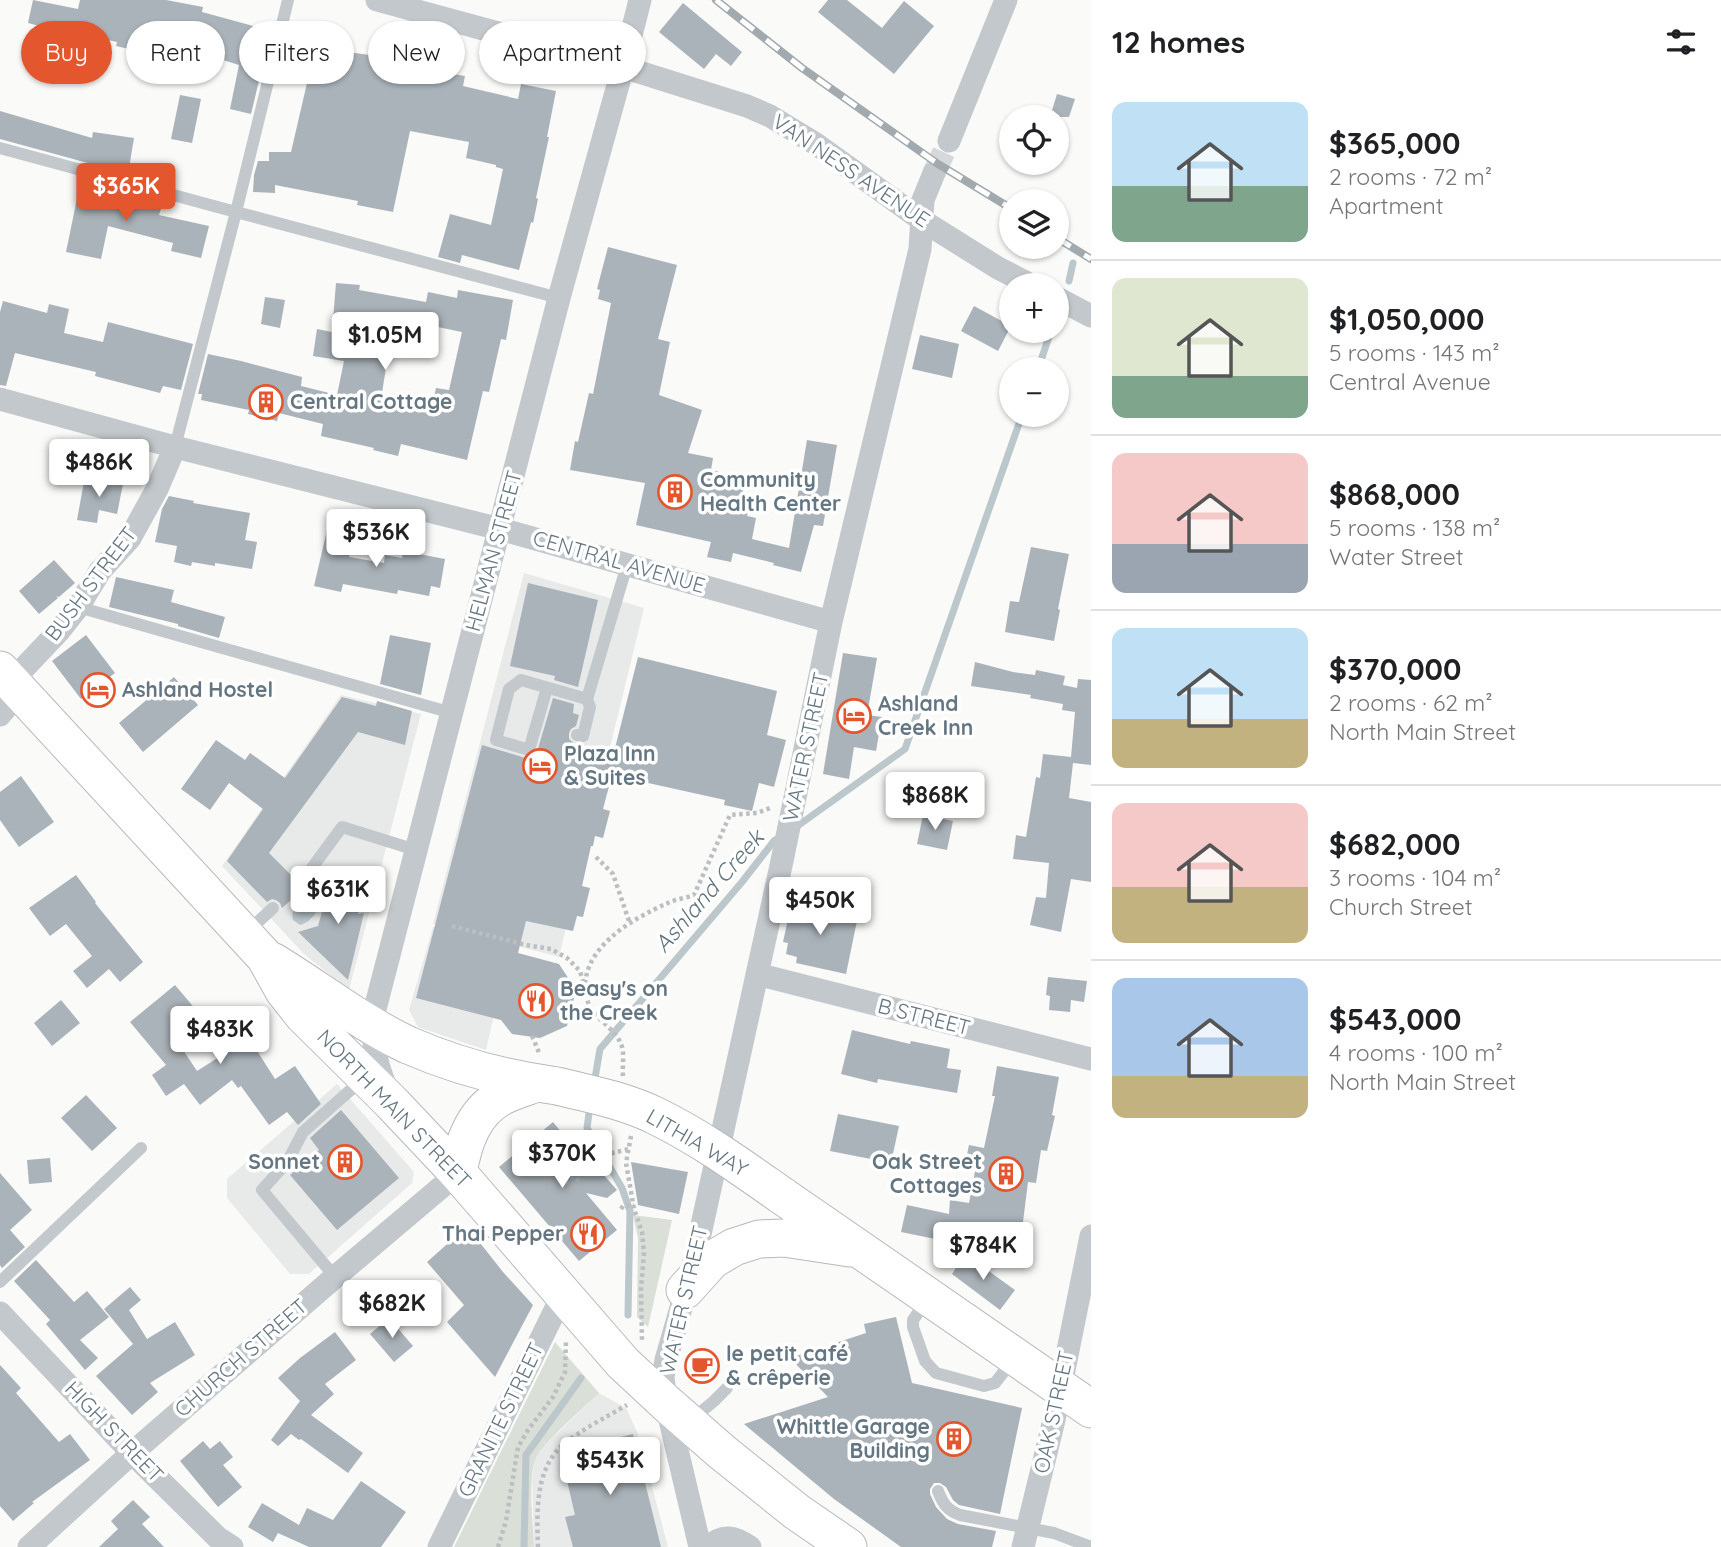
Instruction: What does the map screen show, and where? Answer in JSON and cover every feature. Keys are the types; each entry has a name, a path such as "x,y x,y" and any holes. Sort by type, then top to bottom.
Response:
{"main road":[{"name":"NORTH MAIN STREET","path":"5,691 255,946 303,1015 458,1173 563,1294 581,1335 633,1353 675,1420 848,1547"},
{"name":"LITHIA WAY","path":"255,946 373,1026 407,1044 487,1073 615,1101 655,1115 726,1157 1091,1409"},
{"path":"458,1173 461,1154 481,1111 502,1096 547,1085"},
{"path":"685,1290 712,1260 734,1247 759,1239 784,1238 858,1249"}],"street":[{"name":"VAN NESS AVENUE","path":"377,0 479,28"},
{"name":"HELMAN STREET","path":"635,21 640,0"},
{"path":"949,141 1006,0"},
{"name":"VAN NESS AVENUE","path":"646,74 770,116 816,144 923,221 1008,273"},
{"name":"HELMAN STREET","path":"392,1103 377,1064 373,1038 374,1013 559,298 619,84"},
{"name":"WATER STREET","path":"675,1420 663,1377 666,1360 695,1253 782,862 831,622 920,248 925,194 934,173"},
{"path":"1069,304 1091,316"},
{"name":"CENTRAL AVENUE","path":"0,399 175,447 500,529 831,622"},
{"name":"BUSH STREET","path":"5,691 23,668 60,631 100,571 130,538 157,489 175,447"},
{"name":"B STREET","path":"757,974 1091,1059"},
{"name":"CHURCH STREET","path":"29,1547 335,1276 458,1173"},
{"name":"OAK STREET","path":"1025,1537 1055,1420 1091,1236"},
{"name":"GRANITE STREET","path":"439,1547 563,1294"},
{"name":"HIGH STREET","path":"0,1313 219,1544"},
{"path":"675,1420 700,1547"},
{"path":"709,1547 723,1537 739,1539 750,1547"}],"lane":[{"path":"175,447 288,0"},
{"path":"0,148 559,298"},
{"path":"577,735 583,736 590,706 587,699 627,565"},
{"path":"78,607 452,713"},
{"path":"547,688 539,726 529,750 496,740 509,688 521,680 587,699"},
{"path":"300,884 342,827 416,850"},
{"path":"255,946 272,908"},
{"path":"335,1276 261,1190 287,1162 303,1132 365,1077"},
{"path":"0,1282 141,1148"},
{"path":"929,1297 913,1320 913,1327 925,1361 936,1373 984,1386 995,1383 1016,1357"},
{"path":"675,1420 714,1402 727,1388"},
{"path":"938,1491 949,1511 1025,1537 1054,1533 1091,1547"}],"path":[{"path":"584,986 599,947 611,936 670,902 694,895 730,815 757,813 775,806"},
{"path":"596,857 613,874 630,924"},
{"path":"452,926 551,949 567,958 580,971 589,1006 620,1040 625,1083"},
{"path":"631,1128 626,1163 633,1205 642,1232 644,1253 633,1353"},
{"path":"565,1183 596,1157 629,1149"},
{"path":"573,1174 580,1182"},
{"path":"622,1207 633,1205"},
{"path":"498,1547 506,1521 518,1447 553,1397 581,1335"},
{"path":"538,1547 540,1490 546,1467 556,1451 628,1405"}],"shaded area":[{"name":"Plaza Inn & Suites","path":"524,573 644,608 559,957 433,924"},
{"path":"341,695 421,714 349,990 304,954 222,866"},
{"path":"307,898 316,903 316,911 310,920 300,925 293,920 293,913 304,906"},
{"path":"433,927 510,946 486,1050 418,1027 409,1010"},
{"path":"337,1084 414,1172 412,1183 309,1274 290,1274 227,1198 227,1179"},
{"path":"633,1215 672,1220 648,1327 637,1317 638,1238"},
{"path":"555,1342 599,1393 554,1436 535,1460 531,1491 534,1547 454,1547"},
{"path":"599,1393 626,1408 638,1434 668,1547 534,1547 532,1479 535,1458"}],"building":[{"path":"33,0 78,9 80,0 166,0 203,7 202,12 239,22 239,65 225,61 225,21 126,21 126,48 116,46 117,42 112,41 112,21 28,21"},
{"path":"828,0 847,0 882,28 904,1 934,26 894,74 818,12"},
{"path":"683,3 742,52 731,66 716,54 704,69 659,32"},
{"path":"354,53 368,55 368,84 463,84 518,99 521,84 556,91 536,198 538,199 519,270 462,255 460,263 438,257 450,214 491,225 503,169 466,158 469,142 410,131 393,212 357,205 358,201 275,185 275,193 253,192 258,161 269,161 269,152 291,152 307,84 354,84"},
{"path":"239,65 239,84 258,84 251,114 230,109"},
{"path":"1057,94 1075,99 1069,117 1069,105 1054,105"},
{"path":"180,95 201,99 192,143 171,139"},
{"path":"0,111 92,138 93,132 134,138 128,174 0,139"},
{"path":"81,179 126,191 124,200 161,209 159,215 209,226 201,258 171,251 173,243 108,226 101,259 66,252"},
{"path":"608,247 677,265 658,339 670,342 659,395 702,410 688,453 713,458 711,470 746,478 741,500 750,503 747,516 756,518 752,539 789,548 807,440 837,445 823,526 814,525 801,572 733,553 731,562 707,557 711,542 636,525 645,483 570,470 589,393 593,394 611,303 598,299 600,290 597,289"},
{"path":"336,283 360,285 359,290 426,302 428,292 457,298 458,290 513,300 506,340 501,339 489,392 483,391 467,460 401,444 398,456 373,450 374,448 321,436 323,424 279,413 277,421 248,414 249,410 201,400 202,394 198,394 208,354 302,377 301,386 337,395 344,361 313,356 317,329 332,332","holes":["394,318 462,332 449,390 436,388 431,410 381,399"]},
{"path":"265,297 285,300 280,328 261,324"},
{"path":"3,301 47,313 49,304 69,309 64,333 103,342 108,322 193,344 181,390 163,386 160,393 95,376 96,372 15,353 6,386 0,385 0,312"},
{"path":"974,306 999,320 999,343 1002,343 998,351 961,331"},
{"path":"920,335 959,344 952,378 912,369"},
{"path":"85,476 123,484 117,514 99,510 97,523 77,520"},
{"path":"169,496 250,513 245,540 257,542 252,569 215,563 215,566 192,562 191,566 174,562 177,546 155,542 162,509"},
{"path":"327,530 354,536 349,557 384,563 385,555 402,558 403,551 445,559 440,588 431,586 429,596 398,590 397,594 343,584 341,592 314,586"},
{"path":"1031,547 1069,554 1054,641 1005,632 1010,601 1019,602"},
{"path":"54,560 75,583 59,597 56,596 58,598 39,614 19,591"},
{"path":"116,577 174,590 171,602 225,617 219,638 178,624 109,607"},
{"path":"528,583 598,600 578,687 554,680 555,676 510,666"},
{"path":"86,635 115,673 81,699 52,661"},
{"path":"390,635 431,643 421,695 380,684"},
{"name":"Ashland Creek Inn","path":"843,653 877,658 867,715 882,717 876,751 854,747 849,779 823,774"},
{"path":"638,657 777,691 767,735 786,740 774,787 759,783 752,811 724,805 725,800 612,775 603,809 610,811 603,838 595,836 582,886 590,888 583,917 577,916 573,931 526,921 518,953 559,964 576,990 567,1026 540,1038 512,1034 501,1020 416,998 482,745 533,758 553,698 574,704 573,713 579,715 576,726 569,733 569,739 574,745 613,756"},
{"path":"975,662 1013,672 1035,675 1036,670 1065,676 1063,685 1077,688 1078,679 1091,680 1091,765 1073,763 1069,798 1091,802 1091,882 1071,879 1061,932 1030,925 1036,897 1046,898 1049,863 1013,859 1016,835 1026,837 1036,777 1040,778 1043,754 1071,757 1075,712 1062,710 1063,704 1030,698 1031,695 971,686"},
{"path":"174,677 198,705 143,752 119,723"},
{"path":"342,697 376,706 377,701 412,711 405,745 358,732 269,853 294,878 292,887 299,893 282,908 276,900 267,902 227,861 263,809 229,783 210,810 181,789 216,740 245,760 250,753 285,778"},
{"path":"21,776 54,822 19,847 0,820 0,792"},
{"path":"923,815 953,821 947,850 917,844"},
{"path":"76,875 143,962 120,982 109,969 87,988 73,971 92,956 66,924 50,936 29,908"},
{"path":"332,877 362,886 358,914 364,913 348,980 298,932 318,926"},
{"path":"792,901 858,916 846,974 796,963 797,957 786,954 788,943 783,942"},
{"path":"1048,977 1087,981 1084,1002 1071,1000 1070,1012 1049,1010 1050,996 1046,995"},
{"path":"175,985 197,1011 171,1032 197,1071 249,1038 275,1079 295,1066 321,1104 298,1125 287,1112 269,1125 241,1086 238,1088 232,1080 200,1105 184,1084 166,1096 152,1075 166,1065 130,1022"},
{"path":"61,1000 80,1023 52,1046 34,1023"},
{"path":"852,1030 910,1044 911,1041 950,1049 947,1068 961,1070 957,1093 878,1079 877,1083 841,1074"},
{"path":"997,1066 1059,1077 1052,1115 1055,1116 1047,1151 1041,1150 1036,1183 1028,1182 1022,1251 950,1242 901,1232 907,1205 949,1214 950,1200 969,1203 976,1166 965,1164 969,1145 984,1148 995,1096 992,1096"},
{"path":"86,1095 117,1128 92,1151 61,1118"},
{"name":"Sonnet","path":"341,1110 399,1178 337,1230 290,1175 319,1150 310,1138"},
{"path":"838,1114 899,1126 891,1163 830,1151"},
{"path":"553,1122 590,1167 594,1164 617,1190 607,1198 586,1193 617,1230 579,1261 499,1167"},
{"path":"50,1158 52,1182 29,1184 27,1160"},
{"path":"631,1162 688,1172 679,1214 638,1205"},
{"path":"0,1173 32,1210 10,1230 25,1247 2,1268 0,1265"},
{"path":"473,1234 533,1305 495,1377 447,1322 464,1305 427,1262 454,1238"},
{"path":"965,1254 1015,1290 1000,1310 952,1274"},
{"path":"36,1260 74,1302 87,1291 109,1317 80,1340 98,1358 85,1370 46,1324 50,1320 14,1281"},
{"path":"130,1287 141,1300 129,1310 147,1339 175,1322 195,1355 150,1383 158,1392 132,1415 96,1376 133,1344 104,1309"},
{"path":"896,1317 912,1383 1022,1408 1000,1514 959,1505 940,1483 934,1483 930,1489 936,1507 947,1519 958,1524 996,1531 992,1547 901,1547 834,1499 744,1424 828,1397 790,1358 866,1333 864,1324"},
{"path":"389,1318 413,1346 394,1362 370,1334"},
{"path":"335,1332 356,1360 325,1384 334,1394 311,1415 363,1453 348,1473 291,1434 278,1446 271,1440 300,1401 278,1378"},
{"path":"0,1365 21,1388 16,1393 59,1442 70,1434 90,1460 32,1502 34,1503 13,1521 0,1506"},
{"path":"633,1434 661,1547 573,1547 565,1517 575,1515 565,1472 576,1469 571,1449"},
{"path":"203,1441 210,1449 220,1441 233,1457 223,1465 242,1487 218,1507 180,1461"},
{"path":"361,1481 406,1512 381,1547 309,1547 278,1533 273,1542 248,1527 262,1503 299,1525 307,1508 333,1520"},
{"path":"133,1500 150,1517 142,1524 164,1547 99,1547 118,1529 111,1521"}],"waterway":[{"name":"Ashland Creek","path":"1069,281 1073,263"},
{"name":"Ashland Creek","path":"1042,357 1047,343"},
{"name":"Ashland Creek","path":"796,827 905,749 1018,427"},
{"name":"Ashland Creek","path":"594,1084 600,1049 780,837"},
{"name":"Ashland Creek","path":"590,1106 587,1128 622,1188 630,1211 628,1315"},
{"name":"Ashland Creek","path":"524,1547 526,1455 581,1378"}],"tunnel":[{"path":"934,173 949,141"}],"railway":[{"path":"716,0 802,68 938,164 999,201"},
{"path":"1069,245 1091,259"}],"place":[{"name":"Central Cottage","path":"266,402"},
{"name":"Community Health Center","path":"675,492"},
{"name":"Ashland Hostel","path":"98,690"},
{"name":"Ashland Creek Inn","path":"854,716"},
{"name":"Plaza Inn & Suites","path":"540,766"},
{"name":"Beasy's on the Creek","path":"536,1001"},
{"name":"Sonnet","path":"345,1162"},
{"name":"Oak Street Cottages","path":"1006,1174"},
{"name":"Thai Pepper","path":"588,1234"},
{"name":"le petit café & crêperie","path":"702,1366"},
{"name":"Whittle Garage Building","path":"954,1439"}]}
